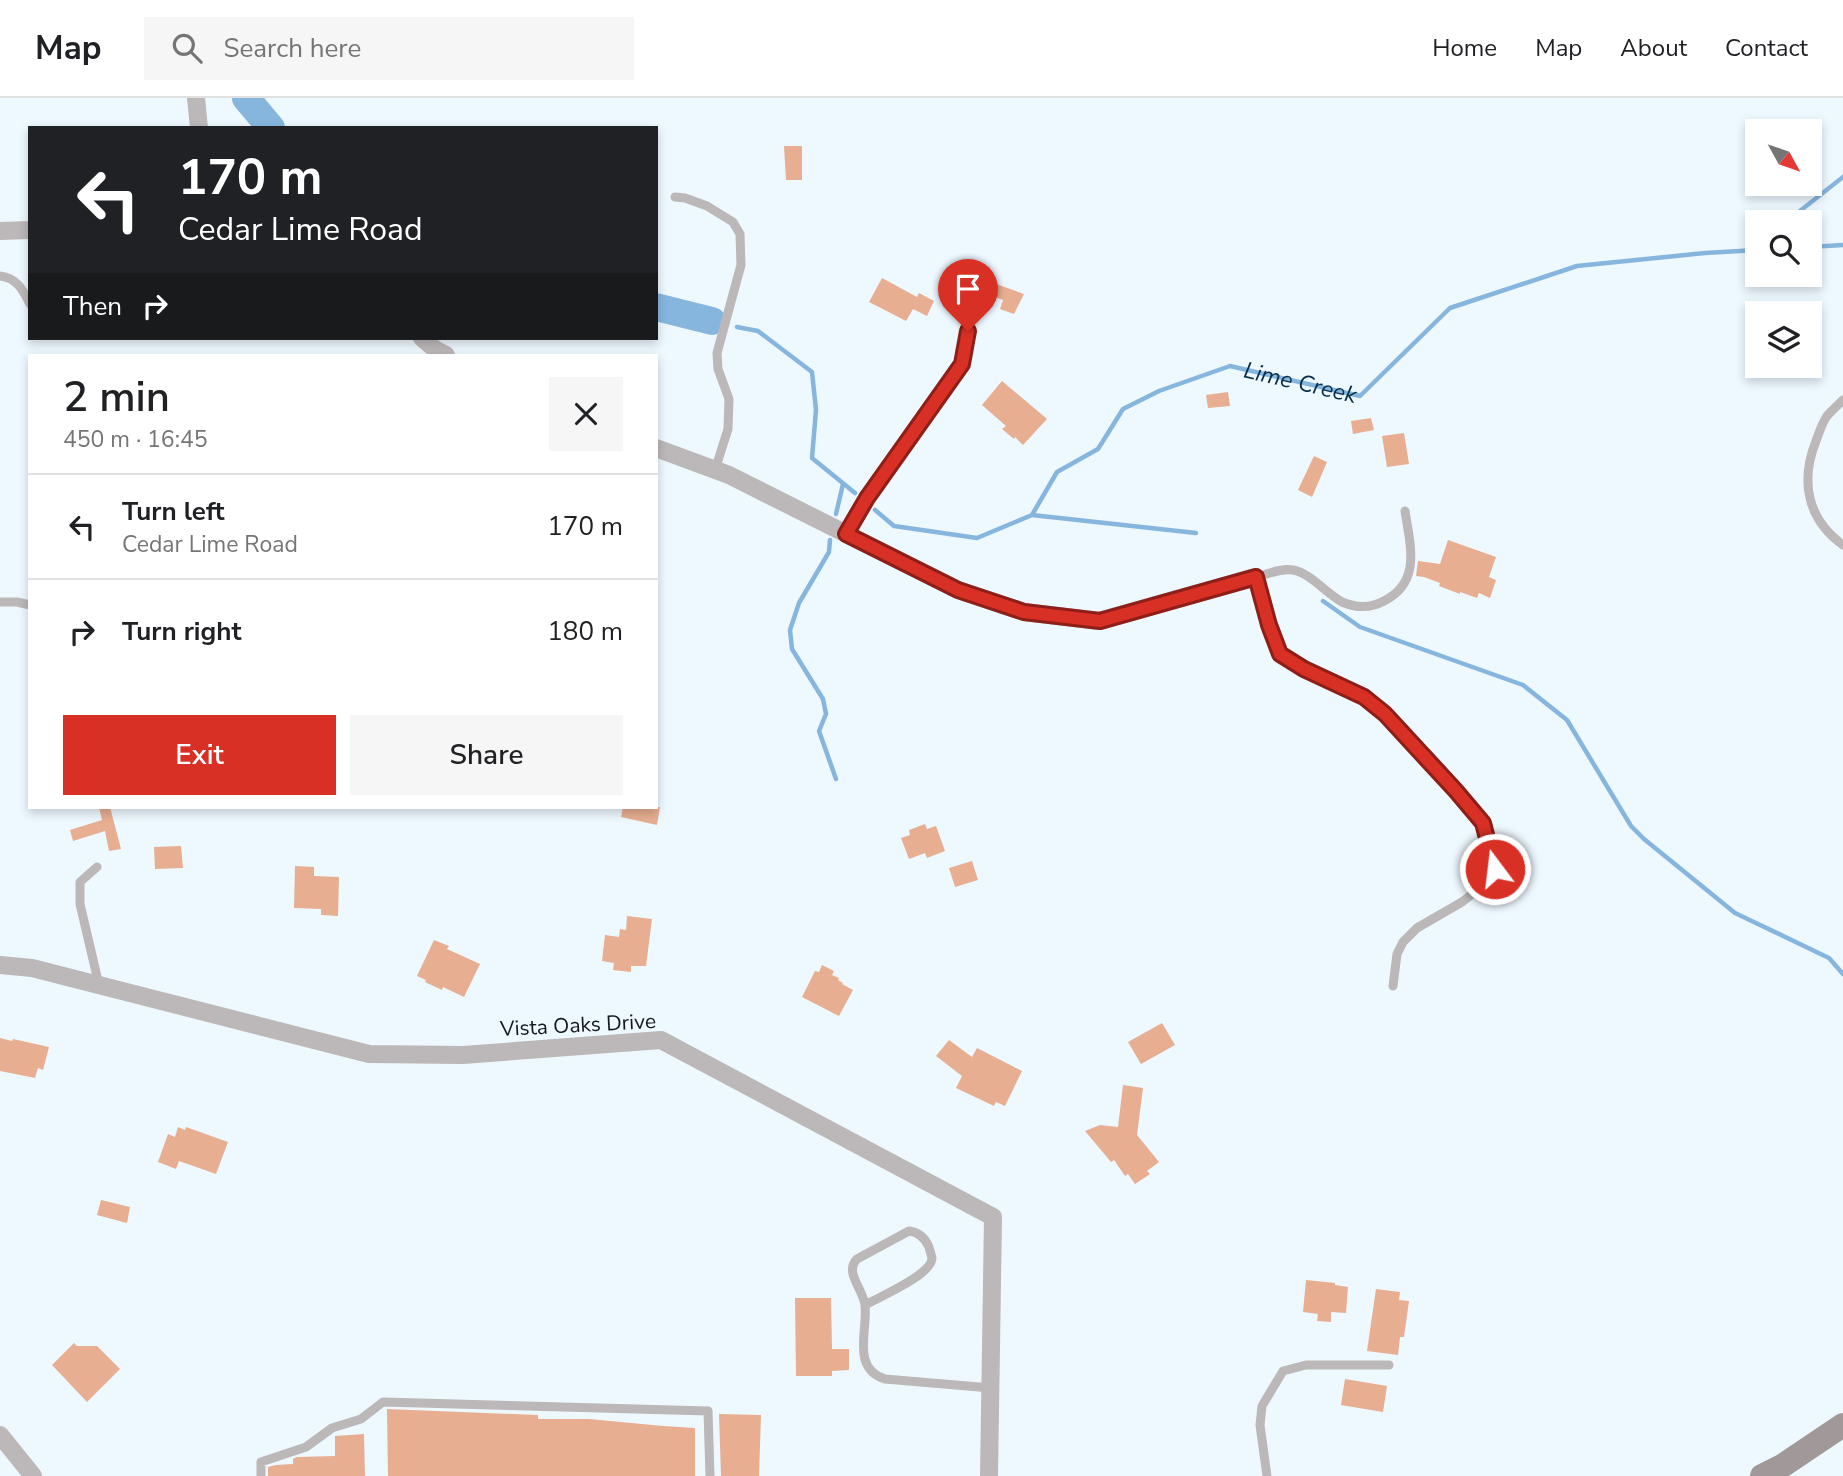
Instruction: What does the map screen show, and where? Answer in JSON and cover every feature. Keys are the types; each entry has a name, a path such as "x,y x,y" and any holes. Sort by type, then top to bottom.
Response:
{"main road":[{"path":"1762,1476 1782,1466 1843,1425"}],"street":[{"path":"196,98 199,126"},
{"path":"0,230 28,230"},
{"path":"424,340 444,354"},
{"path":"658,449 729,475 958,590 1024,612 1100,621 1256,577"},
{"name":"Vista Oaks Drive","path":"0,965 32,968 369,1054 463,1055 661,1040 993,1217 989,1476"},
{"path":"0,1435 33,1476"}],"lane":[{"path":"675,197 708,206 733,222 740,234 741,265 717,353 718,369 729,399 728,429 715,470"},
{"path":"0,276 8,277 19,285 28,301"},
{"path":"846,534 867,498 962,364 968,331"},
{"path":"1843,400 1825,418 1812,451 1807,487 1811,506 1821,523 1843,545"},
{"path":"1393,986 1397,954 1403,942 1416,928 1462,902 1491,878 1495,869 1483,823 1385,714 1364,697 1304,669 1280,654 1256,577 1291,569 1310,578 1345,603 1374,606 1389,598 1407,581 1411,558 1405,511"},
{"path":"0,602 28,605"},
{"path":"97,867 80,882 80,904 99,985"},
{"path":"864,1305 922,1274 930,1266 933,1258 926,1240 916,1232 909,1231 852,1264 864,1305 863,1354 869,1369 876,1377 885,1379 991,1388"},
{"path":"1267,1476 1260,1425 1262,1406 1283,1371 1306,1365 1389,1365"},
{"path":"261,1476 261,1462 306,1447 332,1428 361,1419 383,1402 708,1411 710,1476"}],"building":[{"path":"784,146 802,146 802,180 786,180"},
{"path":"882,278 917,297 919,293 934,301 927,316 913,309 906,321 869,302"},
{"path":"985,280 1024,294 1014,314 1000,309 1003,300 981,292"},
{"path":"1002,381 1047,419 1023,445 1002,429 1006,426 982,405"},
{"path":"1228,392 1230,406 1208,408 1206,395"},
{"path":"1371,418 1374,430 1353,434 1351,421"},
{"path":"1404,433 1409,464 1387,467 1382,436"},
{"path":"1314,456 1327,462 1312,497 1298,490"},
{"path":"1448,540 1496,557 1489,577 1496,580 1490,598 1479,593 1477,598 1460,594 1439,586 1440,583 1416,576 1418,561 1440,564"},
{"path":"660,807 657,825 621,817 623,809"},
{"path":"99,809 111,809 121,849 109,851 105,831 73,841 70,830 102,820"},
{"path":"925,824 927,829 936,826 945,851 927,858 925,853 909,859 901,838 910,835 909,830"},
{"path":"181,846 183,868 155,869 154,847"},
{"path":"972,861 978,880 955,887 949,868"},
{"path":"295,866 314,867 314,876 339,877 338,916 321,915 321,909 294,908"},
{"path":"627,916 652,919 646,966 631,966 631,972 613,970 614,963 602,961 605,935 619,937 620,929 626,930"},
{"path":"434,940 480,964 464,997 443,987 442,990 417,976"},
{"path":"822,965 834,971 832,975 853,990 839,1016 802,997 815,971 819,972"},
{"path":"1162,1023 1175,1045 1141,1064 1128,1042"},
{"path":"0,1038 49,1047 43,1070 38,1068 35,1078 0,1071"},
{"path":"949,1040 972,1057 977,1048 1022,1071 1005,1106 996,1102 994,1106 956,1088 962,1076 936,1056"},
{"path":"1123,1085 1143,1088 1137,1135 1159,1162 1147,1171 1150,1174 1135,1184 1128,1174 1125,1176 1114,1160 1111,1162 1085,1131 1100,1125 1118,1127"},
{"path":"178,1127 185,1130 186,1127 228,1142 216,1174 179,1161 176,1169 158,1162 168,1134 175,1137"},
{"path":"101,1200 130,1207 127,1223 97,1215"},
{"path":"1306,1280 1348,1287 1346,1313 1331,1312 1331,1322 1317,1321 1318,1314 1303,1312"},
{"path":"1376,1289 1400,1292 1399,1300 1409,1301 1404,1337 1400,1337 1398,1355 1367,1351"},
{"path":"795,1298 831,1298 832,1349 849,1349 849,1370 832,1371 832,1376 796,1376"},
{"path":"74,1343 77,1346 97,1346 120,1369 87,1402 52,1365"},
{"path":"1345,1379 1387,1386 1383,1412 1341,1405"},
{"path":"387,1409 538,1415 538,1419 589,1419 695,1428 695,1476 388,1476"},
{"path":"719,1414 761,1415 759,1476 721,1476"},
{"path":"364,1434 365,1476 268,1476 268,1467 293,1464 293,1459 297,1457 335,1456 335,1436"}],"waterway":[{"name":"Lime Creek","path":"246,98 269,126"},
{"path":"1801,210 1843,177"},
{"name":"Lime Creek","path":"1822,246 1843,245"},
{"name":"Lime Creek","path":"875,510 894,526 977,538 1032,515 1057,472 1098,449 1123,409 1159,391 1230,366 1360,396 1450,308 1577,266 1745,251"},
{"name":"Lime Creek","path":"658,308 712,321"},
{"name":"Lime Creek","path":"737,327 758,331 812,372 816,410 812,458 855,493"},
{"path":"836,514 843,484"},
{"path":"1032,515 1196,533"},
{"path":"830,540 829,552 799,603 790,630 792,649 823,699 826,714 819,731 836,779"},
{"path":"1323,601 1360,627 1523,685 1567,720 1631,826 1644,839 1735,913 1829,958 1843,974"}],"route":[{"path":"968,331 962,364 867,498 846,534 958,590 1024,612 1100,621 1256,577 1280,654 1304,669 1364,697 1385,714 1483,823 1495,869"}]}
